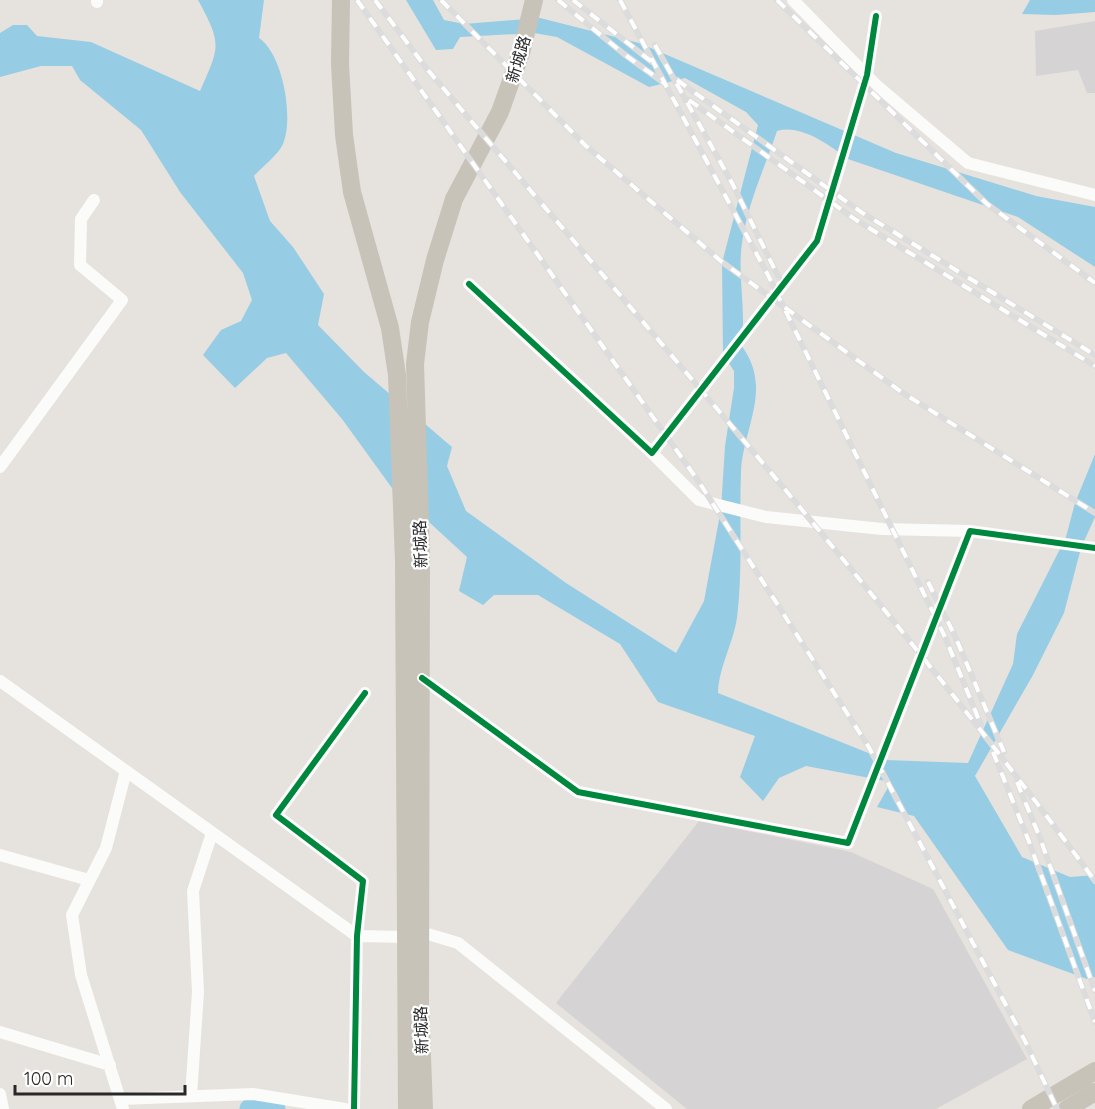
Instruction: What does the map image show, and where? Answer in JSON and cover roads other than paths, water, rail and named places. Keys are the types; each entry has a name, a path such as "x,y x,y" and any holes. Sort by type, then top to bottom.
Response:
{"main road":[{"name":"新城路","path":"341,0 344,135 352,192 390,328 398,397 413,935 415,1105"},
{"name":"新城路","path":"413,935 422,678 420,522 415,414 415,364 420,322 435,260 454,199 500,112 521,53 534,0"},
{"path":"1031,1109 1095,1071"},
{"path":"1067,1109 1095,1092"}],"street":[{"path":"793,0 867,75 968,163 1095,195"},
{"path":"652,453 817,240 867,75 876,16"},
{"path":"0,466 122,300 80,266 81,219 94,200"},
{"path":"469,284 652,453 699,500 766,517 882,529 970,531 1095,548"},
{"path":"422,678 578,792 848,843 970,531"},
{"path":"0,681 357,936 413,935 458,943 666,1109"},
{"path":"354,1109 357,936 363,880 276,815 365,693"},
{"path":"126,771 106,848 72,915 81,975 122,1104 191,1096 253,1094 345,1109"},
{"path":"191,1096 198,992 193,891 212,832"},
{"path":"0,855 89,880"},
{"path":"0,1032 110,1065"},
{"path":"0,1094 3,1109"}],"water":[{"path":"198,0 264,0 259,38 267,46 280,72 287,103 287,119 286,133 281,148 254,176 270,221 293,247 324,294 318,325 364,372 452,447 447,466 466,511 566,583 676,653 704,601 721,509 725,446 734,388 734,371 723,354 722,263 758,125 746,112 685,78 649,87 557,37 534,33 460,37 453,49 436,50 406,0 433,0 444,20 464,24 540,18 639,43 896,153 1036,196 1095,207 1095,267 1018,217 848,159 824,142 805,133 796,130 777,131 752,200 742,243 743,332 741,345 753,369 756,396 741,472 740,581 737,618 718,693 886,760 968,763 1013,664 1017,634 1066,537 1075,503 1095,454 1095,517 1081,548 1064,613 1033,675 975,776 1022,857 1070,877 1095,875 1095,977 1087,979 1008,950 914,816 877,807 891,782 806,766 779,778 763,801 740,777 755,736 658,702 620,644 538,595 494,595 483,605 459,591 467,557 392,488 342,419 286,353 267,358 235,388 203,355 221,330 241,321 252,300 243,273 180,192 141,130 80,80 72,66 41,66 0,77 0,33 13,25 27,25 37,36 91,42 200,91 212,64 216,45 211,26"},
{"path":"1030,0 1095,0 1095,12 1056,15 1022,14"}],"waterway":[{"path":"250,1109 262,1106 275,1109"}],"railway":[{"path":"357,0 699,482 870,749 1025,1041 1057,1109"},
{"path":"375,0 427,69 852,571 1016,776 1095,881"},
{"path":"441,0 586,146 722,262 903,393 1095,513"},
{"path":"558,0 624,54 664,83"},
{"path":"573,0 652,62"},
{"path":"620,0 769,277 945,637 981,725"},
{"path":"777,0 987,204 1095,283"},
{"path":"655,45 732,183 779,278"},
{"path":"677,80 861,212 1095,355"},
{"path":"689,100 856,220 1095,366"},
{"path":"928,582 955,636 1004,752"},
{"path":"993,752 1028,839 1095,1022"},
{"path":"1017,782 1040,838 1095,991"}]}
